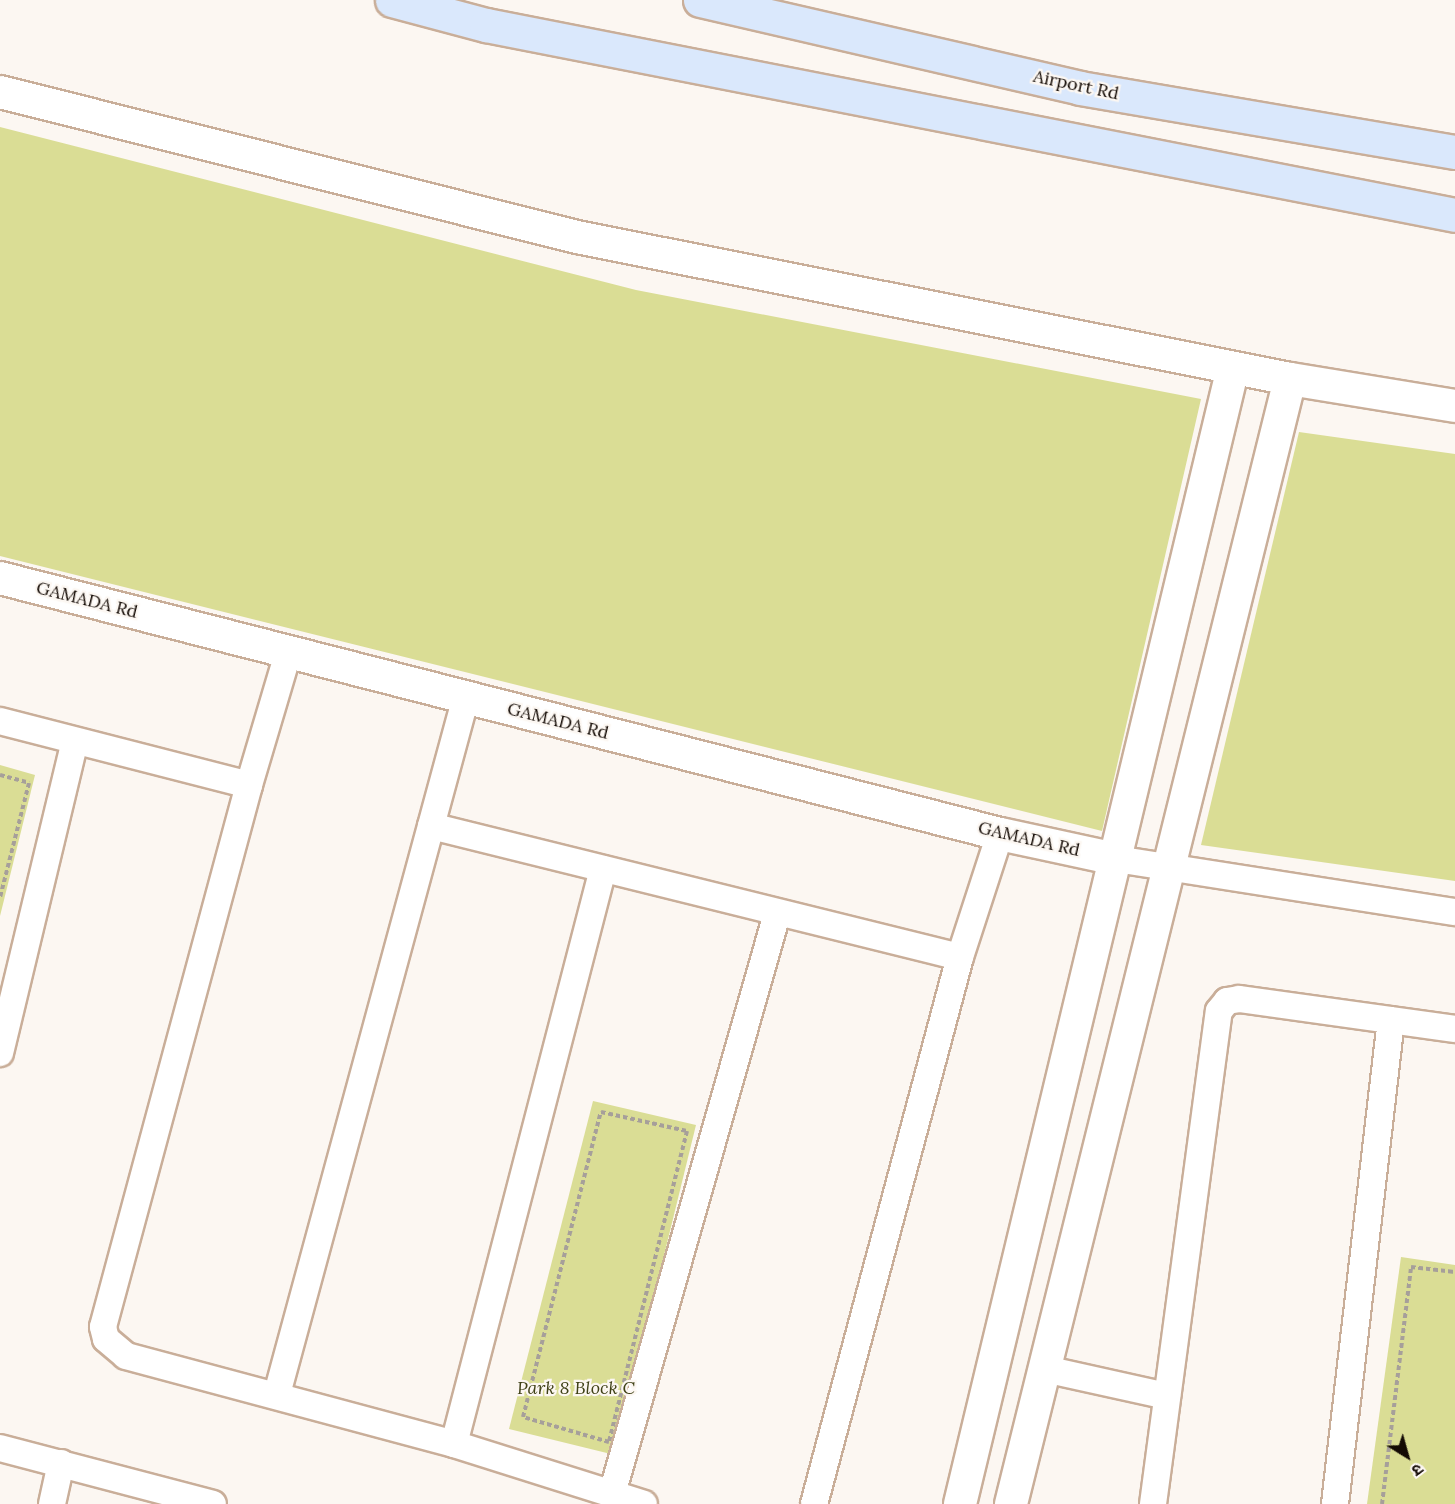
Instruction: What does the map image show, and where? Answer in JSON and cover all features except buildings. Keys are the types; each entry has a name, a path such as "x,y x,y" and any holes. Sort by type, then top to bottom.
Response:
{"main road":[{"path":"392,0 498,27 1455,215"},
{"name":"Airport Rd","path":"700,0 1080,88 1455,152"}],"street":[{"path":"0,92 577,237 1233,368 1455,406"},
{"path":"960,1504 1233,368"},
{"path":"1011,1504 1290,378"},
{"name":"GAMADA Rd","path":"0,578 289,650 466,698 1000,834 1116,859"},
{"path":"289,650 249,785 103,1327 106,1339 126,1356 278,1394 454,1444 644,1504"},
{"path":"278,1394 466,698"},
{"path":"0,721 249,785"},
{"path":"0,1053 75,741"},
{"path":"431,826 777,914 960,957"},
{"path":"814,1504 960,957 1000,834"},
{"path":"1116,859 1455,912"},
{"path":"454,1444 603,870"},
{"path":"612,1494 777,914"},
{"path":"1153,1504 1220,1011 1227,1001 1239,999 1455,1029"},
{"path":"1335,1504 1391,1020"},
{"path":"1045,1369 1167,1396"},
{"path":"0,1448 213,1504"},
{"path":"52,1504 61,1463"}],"path":[{"path":"0,775 29,783 0,898"},
{"path":"601,1112 687,1131 609,1442 523,1417 601,1112"},
{"path":"1382,1504 1411,1267 1455,1272"}],"green space":[{"path":"0,127 636,290 1201,399 1102,831 0,556"},
{"path":"1299,432 1455,454 1455,881 1201,845"},
{"path":"0,765 35,775 0,916"},
{"name":"Park 8 Block C","path":"593,1101 696,1125 615,1455 509,1429"},
{"path":"1401,1257 1455,1265 1455,1504 1367,1504"}]}
